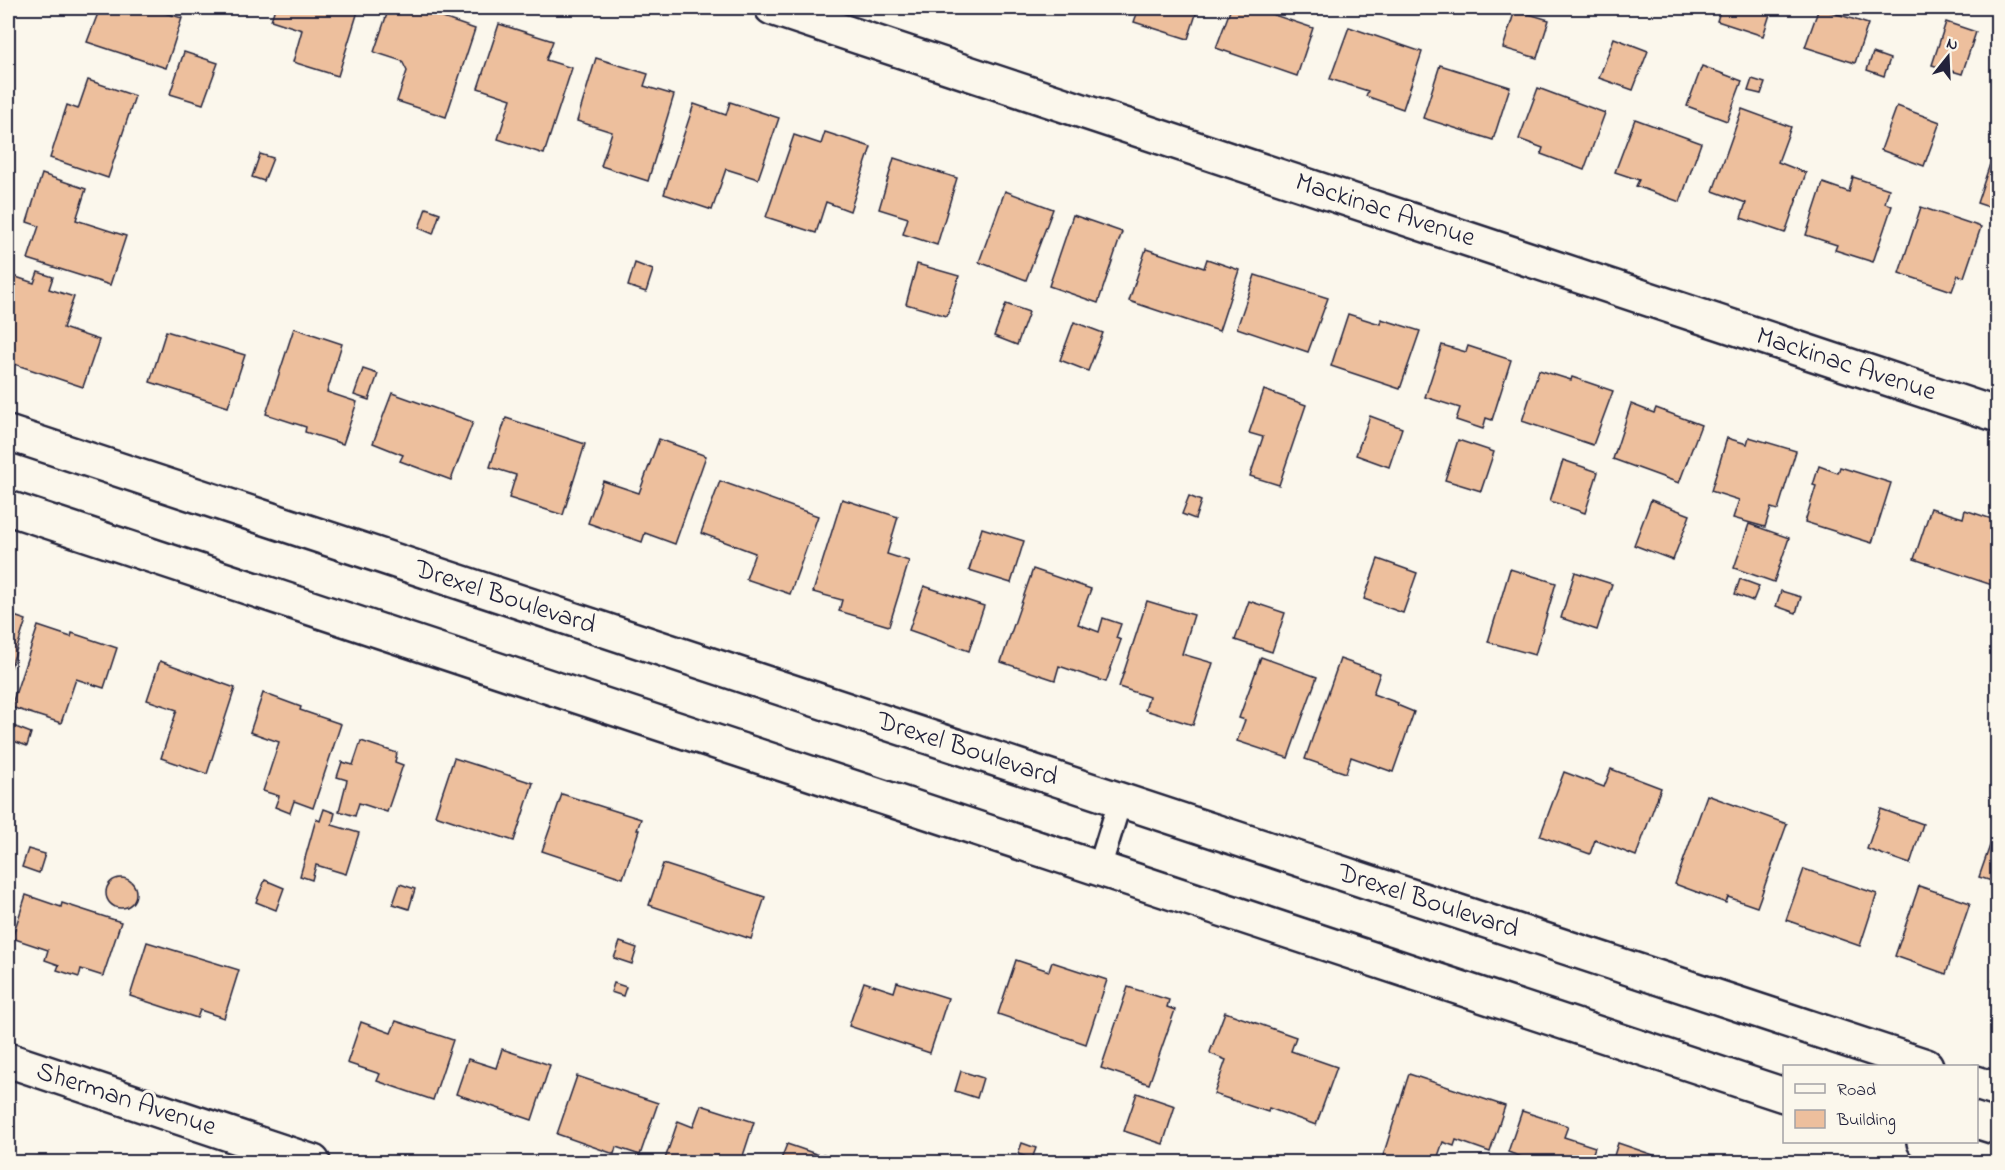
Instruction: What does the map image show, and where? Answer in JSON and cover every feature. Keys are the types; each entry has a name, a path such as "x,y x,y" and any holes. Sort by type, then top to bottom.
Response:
{"street":[{"name":"Mackinac Avenue","path":"772,8 1998,415"},
{"name":"Drexel Boulevard","path":"8,433 1923,1065"},
{"path":"8,508 1783,1094"},
{"name":"Sherman Avenue","path":"8,1060 313,1162"},
{"path":"1978,1083 1998,1090"},
{"path":"1927,1143 1988,1162"}],"lane":[{"path":"1099,868 1120,801"}],"building":[{"path":"100,8 148,8 182,18 166,68 87,42"},
{"path":"275,8 359,8 338,76 293,62 302,30 271,20"},
{"path":"389,8 446,8 443,18 475,29 446,117 397,101 407,71 402,61 374,52"},
{"path":"1139,8 1198,8 1188,39 1134,22"},
{"path":"1231,8 1253,8 1313,28 1297,76 1216,48"},
{"path":"1721,8 1728,10 1729,8 1772,8 1763,36 1717,21"},
{"path":"1819,8 1868,24 1855,63 1805,47"},
{"path":"1995,8 1998,8 1998,23 1991,21"},
{"path":"1515,10 1549,20 1537,58 1503,48"},
{"path":"1946,22 1976,32 1962,74 1932,65"},
{"path":"499,24 553,41 546,60 572,68 544,154 498,139 511,99 478,88"},
{"path":"1349,27 1422,52 1403,109 1366,96 1368,91 1330,79"},
{"path":"1614,38 1648,51 1633,90 1599,78"},
{"path":"184,52 218,63 203,104 170,94"},
{"path":"1873,53 1890,59 1884,76 1867,70"},
{"path":"596,58 648,74 644,86 674,95 648,181 601,166 612,132 577,121"},
{"path":"1440,65 1510,87 1493,140 1423,118"},
{"path":"1702,66 1742,81 1727,121 1687,106"},
{"path":"1752,79 1765,83 1761,94 1748,91"},
{"path":"88,80 135,96 108,178 50,158 67,105 78,109"},
{"path":"1538,88 1605,113 1584,170 1541,154 1543,148 1519,139"},
{"path":"730,102 779,118 758,179 726,169 712,210 664,194 694,104 726,115"},
{"path":"1897,106 1940,122 1924,166 1881,150"},
{"path":"1742,109 1791,127 1778,162 1806,173 1785,233 1741,218 1746,203 1713,191"},
{"path":"1635,119 1701,143 1680,202 1636,186 1639,180 1615,172"},
{"path":"825,132 871,147 850,211 826,202 816,233 766,217 794,135 821,144"},
{"path":"260,154 273,158 264,181 252,177"},
{"path":"894,158 957,178 937,245 903,234 908,218 879,209"},
{"path":"1990,164 1998,167 1998,210 1977,203"},
{"path":"42,174 86,189 76,220 126,236 110,285 28,259 39,226 27,222"},
{"path":"1853,177 1889,189 1885,203 1892,206 1873,262 1835,250 1837,245 1806,235 1823,183 1849,192"},
{"path":"1005,191 1053,209 1026,280 979,262"},
{"path":"1921,207 1981,227 1964,277 1958,275 1952,291 1899,273"},
{"path":"426,208 440,213 433,234 419,228"},
{"path":"1073,215 1122,232 1098,303 1049,286"},
{"path":"1146,249 1204,268 1207,259 1239,270 1219,331 1129,301"},
{"path":"635,263 653,270 646,292 628,286"},
{"path":"917,264 959,276 947,316 906,304"},
{"path":"38,272 53,277 49,289 74,297 63,328 99,340 83,387 8,362 8,282 10,275 34,283"},
{"path":"1255,275 1328,298 1308,352 1237,328"},
{"path":"1006,304 1029,312 1017,345 994,336"},
{"path":"1348,314 1380,324 1381,319 1420,331 1400,389 1331,366"},
{"path":"1074,322 1103,333 1088,371 1060,360"},
{"path":"294,328 342,344 327,392 357,402 343,444 305,432 306,427 266,414"},
{"path":"166,331 245,355 228,407 150,382"},
{"path":"1442,345 1466,352 1468,346 1511,360 1492,420 1486,418 1483,429 1456,420 1460,408 1425,397"},
{"path":"363,369 378,374 369,400 354,395"},
{"path":"1539,370 1571,380 1572,377 1613,391 1593,445 1522,421"},
{"path":"1264,390 1306,405 1279,485 1250,476 1263,437 1249,433"},
{"path":"392,393 473,422 451,480 400,461 403,455 373,443"},
{"path":"1631,404 1654,413 1656,408 1701,425 1679,483 1613,459"},
{"path":"1370,416 1402,428 1389,467 1356,455"},
{"path":"506,418 585,444 563,515 509,498 516,475 490,467"},
{"path":"1749,437 1796,451 1778,510 1771,508 1765,527 1733,518 1739,500 1711,491 1727,438 1747,444"},
{"path":"659,439 706,456 675,544 645,533 642,542 588,523 603,481 639,493"},
{"path":"1458,440 1494,452 1481,491 1445,480"},
{"path":"1563,460 1598,472 1585,513 1550,501"},
{"path":"1819,466 1838,473 1840,467 1891,483 1872,543 1805,522 1816,486 1813,485"},
{"path":"720,481 818,516 790,594 746,579 755,553 701,533"},
{"path":"1189,496 1201,501 1195,519 1182,514"},
{"path":"842,499 898,517 887,554 909,561 889,626 839,611 842,600 813,592"},
{"path":"1651,500 1690,515 1673,560 1634,545"},
{"path":"1931,508 1963,518 1965,510 1998,521 1998,587 1914,559"},
{"path":"1749,524 1789,538 1774,582 1734,568"},
{"path":"982,528 1024,541 1011,583 969,570"},
{"path":"1378,559 1417,573 1403,613 1364,599"},
{"path":"1033,569 1091,589 1078,624 1099,632 1103,618 1121,624 1116,638 1121,640 1106,682 1059,666 1055,680 1001,662"},
{"path":"1510,569 1556,583 1535,655 1488,642"},
{"path":"1575,572 1612,584 1597,630 1561,618"},
{"path":"1740,579 1759,586 1753,601 1735,594"},
{"path":"924,586 984,606 969,651 909,630"},
{"path":"1781,591 1801,597 1796,613 1776,606"},
{"path":"1147,601 1194,615 1182,654 1213,663 1193,725 1145,710 1149,697 1119,687"},
{"path":"1249,601 1285,613 1272,652 1235,640"},
{"path":"8,614 26,620 8,676"},
{"path":"38,626 71,637 72,633 117,648 104,688 76,679 61,723 11,707"},
{"path":"1261,657 1317,677 1288,758 1237,741 1245,720 1239,718"},
{"path":"1340,659 1380,673 1373,694 1398,703 1397,705 1414,712 1393,772 1351,757 1346,773 1305,759"},
{"path":"160,661 235,688 207,774 161,758 177,710 147,700"},
{"path":"263,693 301,707 300,710 341,724 313,808 294,801 290,813 275,807 279,796 263,791 279,742 250,732"},
{"path":"13,726 31,733 27,746 8,739"},
{"path":"361,741 397,753 395,762 403,765 387,812 359,803 355,816 339,811 347,780 337,777 342,762 353,765"},
{"path":"454,758 533,783 514,841 435,815"},
{"path":"1611,769 1661,788 1636,856 1595,840 1590,854 1540,836 1564,772 1604,787"},
{"path":"562,794 641,819 623,878 542,851"},
{"path":"1707,795 1787,824 1757,907 1728,897 1726,903 1675,884"},
{"path":"324,809 335,813 332,825 359,833 346,874 316,865 312,880 300,876 316,819 320,821"},
{"path":"1881,809 1923,824 1910,864 1867,849"},
{"path":"1993,837 1998,839 1998,883 1979,877"},
{"path":"28,849 45,854 39,873 22,867"},
{"path":"663,864 765,897 751,939 649,905"},
{"path":"1804,869 1877,894 1860,946 1786,920"},
{"path":"121,878 132,882 136,893 132,904 121,908 110,904 106,893 110,882"},
{"path":"265,880 284,888 276,910 256,902"},
{"path":"400,884 415,889 409,909 393,904"},
{"path":"1919,886 1970,903 1946,974 1895,956"},
{"path":"26,895 61,907 62,903 121,922 103,976 81,969 79,977 57,970 59,965 45,960 48,950 12,938"},
{"path":"147,942 239,970 224,1018 200,1010 197,1018 130,996"},
{"path":"620,942 637,948 632,964 614,958"},
{"path":"1016,960 1049,971 1052,962 1107,980 1086,1044 998,1014"},
{"path":"1998,968 1998,982 1993,981"},
{"path":"864,982 894,992 897,982 948,998 930,1053 849,1026"},
{"path":"614,983 626,987 623,996 611,992"},
{"path":"1128,987 1169,1000 1167,1007 1175,1010 1149,1084 1101,1068"},
{"path":"1225,1012 1296,1037 1291,1051 1337,1067 1316,1125 1269,1108 1268,1112 1214,1094 1226,1060 1210,1052"},
{"path":"396,1021 453,1040 433,1100 377,1081 380,1074 347,1063 361,1022 391,1033"},
{"path":"502,1049 550,1065 532,1120 456,1094 468,1059 496,1068"},
{"path":"961,1071 983,1078 977,1098 955,1091"},
{"path":"1409,1074 1505,1106 1490,1152 1456,1140 1454,1146 1443,1142 1436,1162 1381,1162"},
{"path":"577,1076 658,1103 640,1155 616,1147 614,1154 557,1134"},
{"path":"1137,1093 1175,1106 1163,1144 1124,1131"},
{"path":"701,1105 754,1122 741,1162 664,1162 678,1121 693,1127"},
{"path":"1522,1111 1568,1126 1564,1137 1595,1147 1590,1162 1535,1162 1508,1152"},
{"path":"1022,1143 1036,1148 1032,1159 1018,1154"},
{"path":"1618,1143 1668,1160 1667,1162 1612,1162"},
{"path":"787,1144 822,1156 823,1154 846,1162 780,1162"}]}
